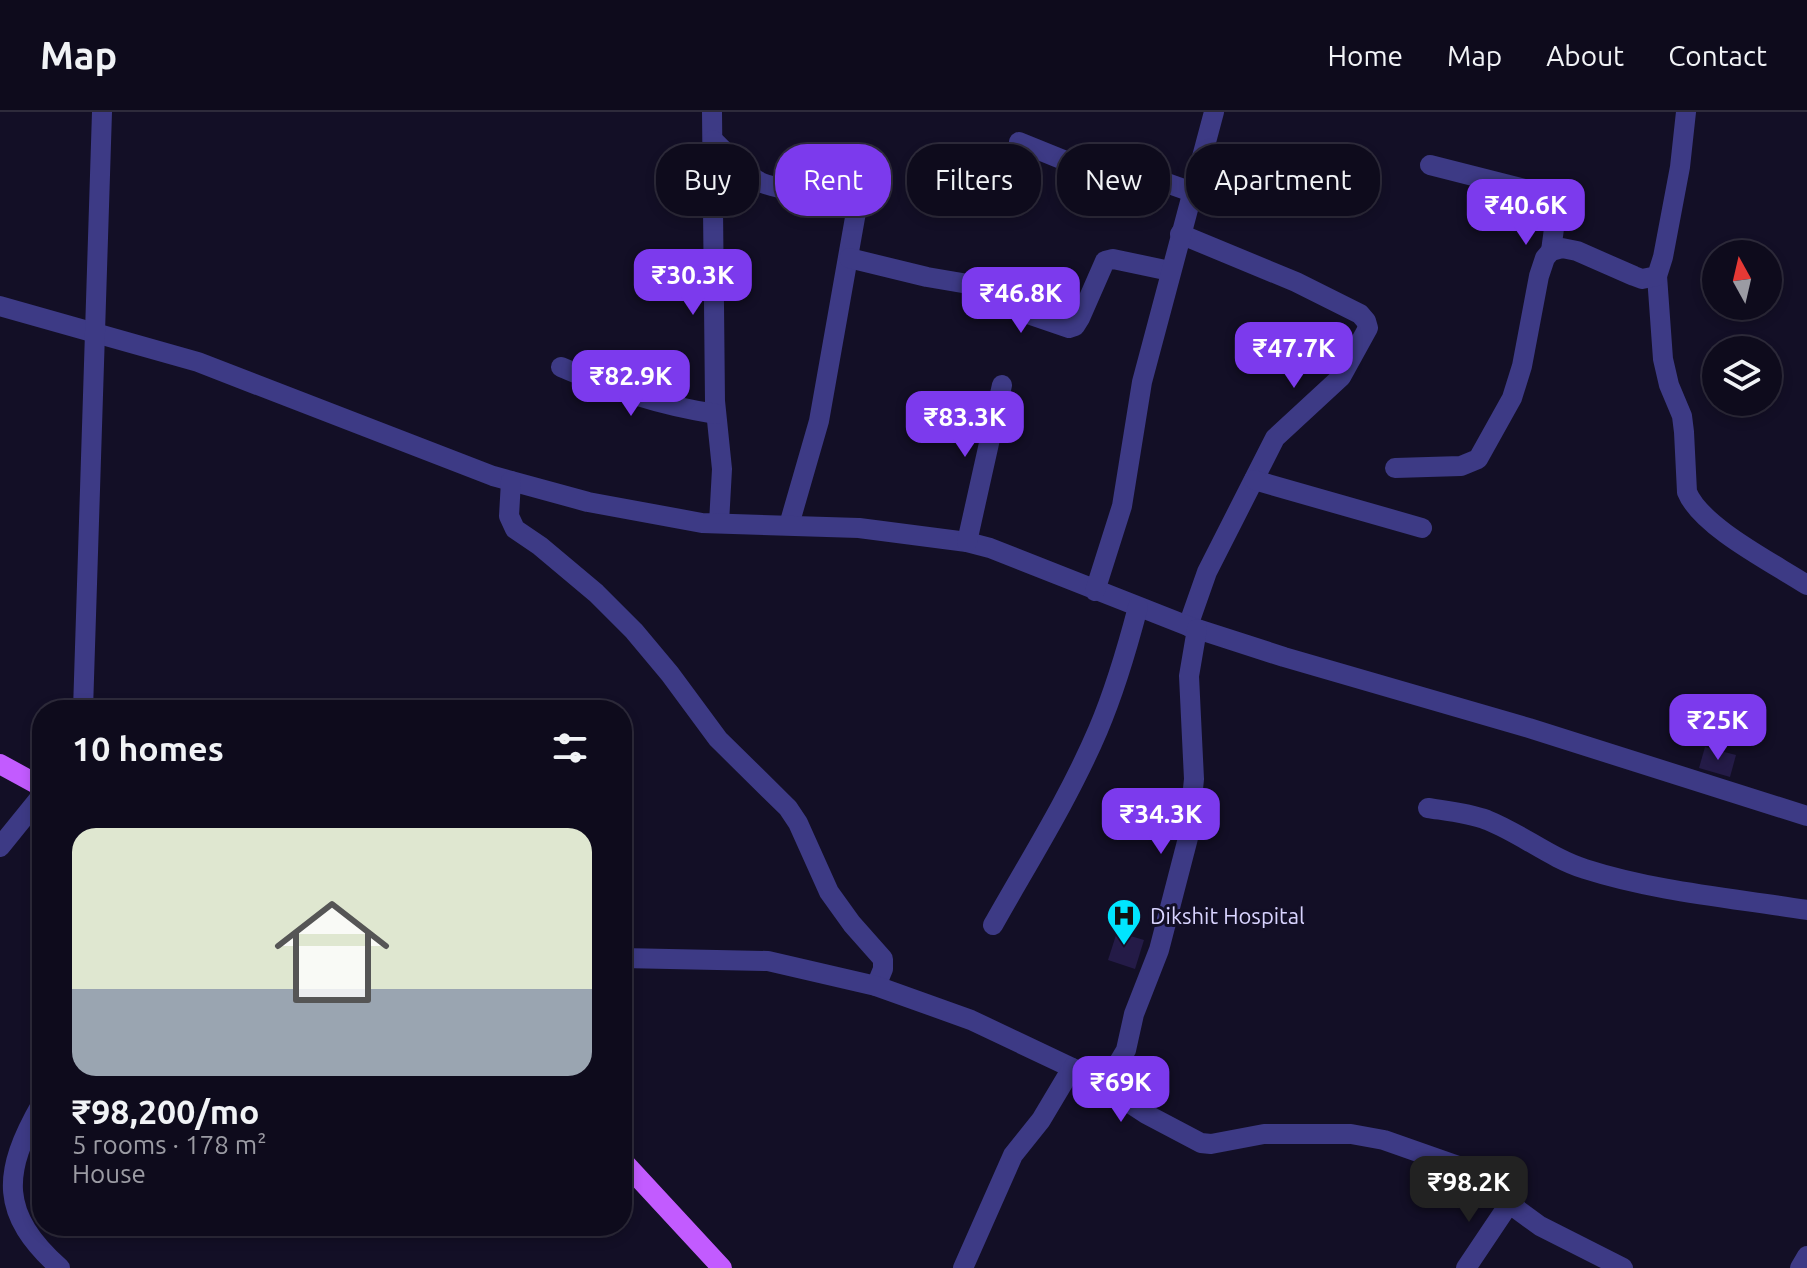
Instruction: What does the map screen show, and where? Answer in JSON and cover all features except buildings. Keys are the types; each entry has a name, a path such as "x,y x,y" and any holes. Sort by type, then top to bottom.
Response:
{"main road":[{"path":"0,764 32,782"},
{"path":"632,1171 722,1268"}],"street":[{"path":"83,700 102,112"},
{"path":"712,112 716,414 722,469 719,523"},
{"path":"1205,144 1213,112"},
{"path":"1686,112 1680,167 1657,276 1663,359 1669,385 1682,416 1687,492 1698,510 1749,550 1807,585"},
{"path":"713,140 759,181 852,207 856,215 819,421 789,525"},
{"path":"1019,142 1098,174 1144,175 1186,190"},
{"path":"1395,468 1461,466 1478,459 1512,398 1522,366 1539,276 1551,251 1557,206 1548,195 1430,165"},
{"path":"1095,591 1122,506 1142,382 1186,213"},
{"path":"1104,1087 1126,1050 1134,1014 1159,950 1188,838 1194,779 1189,676 1192,628 1207,572 1280,432 1321,397 1349,366 1366,336 1366,321 1360,314 1296,282 1180,234"},
{"path":"1551,251 1562,248 1577,251 1642,279 1657,276"},
{"path":"849,258 974,285 1028,314 1069,328 1075,326 1080,318 1105,261 1113,259 1170,271"},
{"path":"0,306 198,362 435,455 511,481 588,502 702,523 881,530 967,542 1010,554 1192,628 1529,728 1807,816"},
{"path":"561,367 628,395 716,414"},
{"path":"967,542 987,464 1002,385"},
{"path":"1254,480 1422,528"},
{"path":"511,481 509,516 515,529 596,593 634,631 718,739 788,808 798,823 829,892 883,959 883,969 876,986"},
{"path":"993,925 1083,763 1114,690 1138,607"},
{"path":"0,847 32,807"},
{"path":"1428,808 1486,820 1551,856 1588,870 1681,892 1807,910"},
{"path":"632,958 768,961 876,986 971,1020 1072,1068 1146,1114 1201,1143 1218,1143 1264,1134 1351,1134 1384,1140 1458,1166 1540,1226 1623,1268"},
{"path":"963,1268 1013,1155 1041,1120 1072,1068"},
{"path":"32,1123 15,1156 8,1190 9,1203 12,1216 28,1243 60,1268"},
{"path":"1466,1268 1509,1204"},
{"path":"1800,1268 1807,1256"}],"place":[{"name":"Dikshit Hospital","path":"1124,947"}]}
